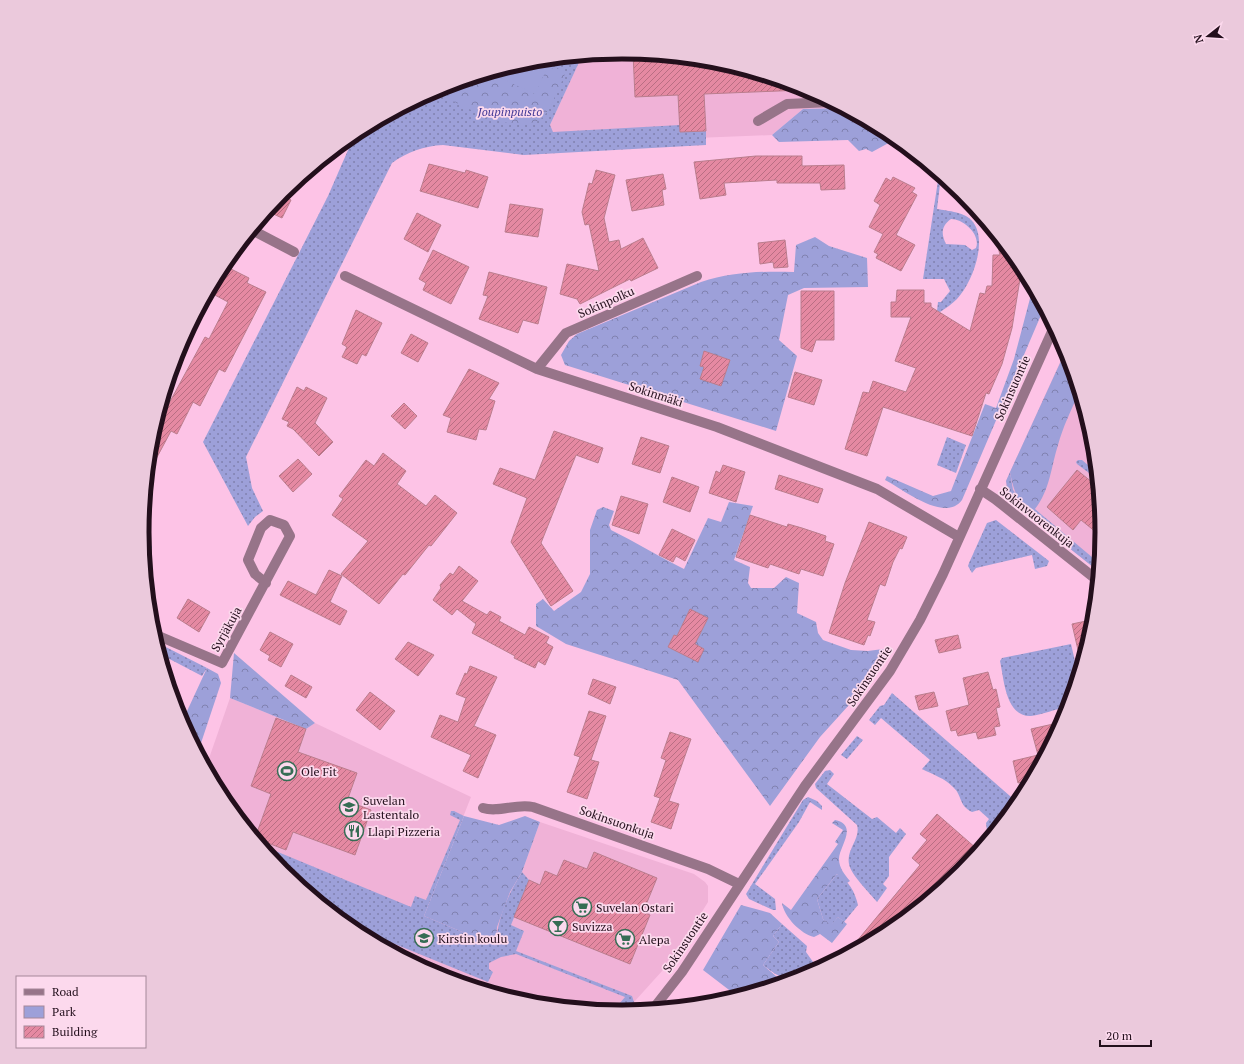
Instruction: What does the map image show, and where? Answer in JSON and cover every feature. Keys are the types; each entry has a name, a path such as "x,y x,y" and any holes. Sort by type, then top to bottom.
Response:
{"street":[{"path":"758,121 786,104 819,103"},
{"path":"256,232 294,252"},
{"name":"Sokinmäki","path":"345,276 537,369 717,427 877,489 959,537"},
{"name":"Sokinpolku","path":"537,369 566,333 697,276"},
{"name":"Sokinsuontie","path":"658,1004 682,972 805,786 890,671 923,613 1051,333"},
{"name":"Sokinvuorenkuja","path":"980,489 1000,502 1093,577"},
{"name":"Syrjäkuja","path":"161,637 222,663 266,584 290,536 284,525 270,520 261,528 248,560 255,574 266,584"},
{"name":"Sokinsuonkuja","path":"483,808 490,810 523,804 533,806 708,869 739,884"}],"shaded area":[{"path":"591,60 653,60 714,68 774,84 832,108 803,109 772,135 547,144 550,125 580,61"},
{"path":"1062,358 1079,410 1091,470 1095,532 1094,567 1009,500 1007,496 1006,481"},
{"path":"230,698 306,729 315,723 471,797 424,916 510,892 522,872 540,822 694,874 708,886 708,902 672,960 632,1005 591,1004 560,1001 500,989 441,969 413,956 385,942 334,907 310,888 266,844 229,795 208,761"}],"green space":[{"name":"Joupinpuisto","path":"580,61 550,125 553,132 680,125 680,132 706,131 706,145 524,155 443,145 416,150 392,163 246,457 252,488 263,511 255,517 248,526 203,442 328,196 350,145 359,139 386,122 441,95 470,84 530,68"},
{"path":"548,65 535,94 497,76"},
{"path":"558,68 565,74 555,98 545,115 532,123 506,123 492,119 465,107 443,94 494,77 499,77 534,94 547,69"},
{"path":"832,108 858,122 890,142 872,152 866,149 859,151 848,140 779,142 772,135 803,109"},
{"path":"938,180 940,182 937,209 956,212 966,216 973,222 977,230 979,240 976,262 968,283 963,292 955,301 940,312 937,311 938,302 941,302 950,291 944,279 923,279","holes":["951,219 961,222 974,233 976,238 976,248 972,250 965,245 946,244 943,237 945,224"]},
{"path":"815,237 829,246 867,258 868,287 804,288 788,295 779,340 797,356 776,431 565,365 561,355 569,341 577,334 701,282 724,276 747,273 794,272 796,245"},
{"path":"1031,294 1041,314 962,500 955,506 945,508 935,506 913,497 885,480 887,476 933,496 951,491 985,404 996,408 1014,359"},
{"path":"1062,359 1076,400 1062,432 1050,478 1044,494 1035,509 1042,515 1036,518 1021,503 1013,486 1010,472"},
{"path":"947,437 966,445 956,473 937,465"},
{"path":"1078,460 1082,460 1091,467 1091,475 1077,464 1076,462"},
{"path":"1010,472 1013,490 1036,518 1042,515 1094,559 1094,567 1009,500 1006,481"},
{"path":"729,502 753,506 734,560 750,567 748,583 751,588 774,588 786,577 799,583 797,613 816,622 818,633 823,640 851,650 868,651 883,649 888,654 858,695 820,737 770,806 678,680 566,644 536,626 536,604 543,599 554,611 581,592 590,574 590,530 597,510 603,507 614,511 609,525 611,530 684,569 708,518 721,522"},
{"path":"996,520 1049,561 1047,566 1035,569 1032,555 976,568 972,573 968,566 987,523"},
{"path":"1071,644 1076,665 1061,709 1031,716 1022,715 1016,710 1011,704 1007,695 1000,661 1002,658"},
{"path":"163,646 207,668 202,676 166,657"},
{"path":"234,653 315,723 306,729 230,698"},
{"path":"207,668 218,674 221,683 200,745 186,714"},
{"path":"892,693 1013,798 987,832 986,823 989,819 979,810 972,812 968,809 962,803 956,790 950,784 922,769 930,760 881,718 875,725 869,720 880,706 884,705"},
{"path":"857,736 863,740 847,759 841,755"},
{"path":"830,770 834,774 827,784 872,819 877,817 896,833 900,828 906,834 889,857 889,876 883,884 887,888 877,902 850,868 849,859 857,835 857,825 816,788 815,784 825,771"},
{"path":"808,797 817,801 822,806 822,810 810,802 799,822 755,884 775,899 776,910 773,910 749,899 746,894 803,800"},
{"path":"451,811 454,811 464,816 424,916 496,946 504,907 522,872 529,880 511,925 524,931 516,951 632,996 634,1002 632,1005 618,1005 625,997 516,954 501,957 489,963 489,969 493,972 488,982 377,937 334,907 310,888 271,849 411,907 415,896 426,900 460,820 450,815"},
{"path":"464,816 499,825 525,816 540,822 522,872 510,892 497,927 496,946 424,916"},
{"path":"835,820 842,823 846,827 847,831 839,862 844,874 850,881 847,883 837,874 817,899 823,919 831,925 838,917 847,924 832,943 820,934 814,937 799,929 786,914 782,903 791,910 838,844 835,842 843,830 832,823"},
{"path":"837,874 851,887 858,905 844,922 838,917 831,926 823,919 817,899"},
{"path":"903,885 920,899 904,911 891,900"},
{"path":"932,887 934,888 925,895"},
{"path":"741,905 770,913 782,924 773,936 779,942 763,965 777,977 780,978 732,992 703,970"},
{"path":"782,924 807,946 806,952 814,964 781,977 771,971 763,965 779,942 773,936"}],"building":[{"path":"633,59 684,63 714,68 744,75 791,90 704,94 706,131 680,132 678,95 635,97"},
{"path":"756,156 802,156 802,166 844,165 845,189 821,190 820,183 777,183 777,180 724,183 726,195 700,199 694,162"},
{"path":"429,164 465,173 466,170 488,177 478,208 420,191"},
{"path":"596,170 615,175 604,218 609,242 619,240 621,249 643,238 658,268 631,281 630,279 580,304 577,299 560,294 567,264 599,271 589,224 585,225 582,212 589,183 592,184"},
{"path":"663,174 666,189 662,190 664,205 632,211 626,180"},
{"path":"893,177 915,188 912,192 917,195 896,235 915,245 901,271 876,258 878,254 874,252 883,234 869,227 880,205 874,201 886,178 891,181"},
{"path":"288,198 291,200 282,218 272,214"},
{"path":"510,204 543,209 538,237 505,232"},
{"path":"417,213 441,225 428,252 404,239"},
{"path":"785,240 788,267 774,268 773,262 760,264 758,243"},
{"path":"998,245 1021,279 1020,279 1012,328 1002,364 989,394 986,393 972,436 883,407 867,456 845,449 863,392 869,393 873,381 906,392 916,368 895,361 911,317 891,317 891,302 896,302 897,290 924,290 924,303 931,303 931,307 970,331 980,293 985,294 987,286 992,286 993,255 1000,255"},
{"path":"433,250 469,267 451,304 423,290 426,283 419,279"},
{"path":"230,268 249,278 247,283 266,292 225,372 219,369 200,406 193,402 177,434 171,431 154,462 165,409 205,337 209,339 228,302 213,294"},
{"path":"489,272 547,287 538,324 523,320 518,333 479,319 488,296 483,295"},
{"path":"801,291 834,291 834,340 816,340 812,352 801,348"},
{"path":"356,310 382,323 366,356 362,354 357,364 342,357 347,347 342,344"},
{"path":"411,334 428,343 418,362 401,353"},
{"path":"704,351 730,360 721,386 700,379 704,367 700,366"},
{"path":"469,369 499,383 489,399 495,401 486,430 479,429 476,440 447,432 451,418 443,415"},
{"path":"795,372 822,380 814,405 788,397"},
{"path":"297,387 304,391 306,387 327,398 315,423 333,442 319,456 293,429 287,426 289,422 282,419"},
{"path":"404,403 417,416 405,429 391,416"},
{"path":"554,431 603,448 598,463 576,455 541,543 573,591 551,606 511,542 527,498 493,484 500,468 535,480"},
{"path":"641,437 669,446 660,473 632,464"},
{"path":"383,453 406,471 397,484 426,506 435,495 457,513 431,546 429,545 405,575 403,574 379,604 341,574 368,541 332,515 343,499 339,496 366,460 374,466"},
{"path":"298,459 312,474 293,492 279,476"},
{"path":"723,465 745,472 736,502 709,493 716,471 720,473"},
{"path":"1077,470 1092,482 1095,531 1081,520 1073,530 1047,507"},
{"path":"779,475 823,489 818,503 775,489"},
{"path":"672,477 699,487 690,512 663,502"},
{"path":"621,496 648,504 639,534 612,525"},
{"path":"750,515 787,527 788,524 826,536 825,541 834,544 823,576 801,569 799,574 770,564 768,568 736,557"},
{"path":"869,522 907,537 902,549 900,548 893,562 885,586 880,584 867,620 875,622 870,636 868,635 864,645 829,633 845,583"},
{"path":"672,529 695,540 685,561 676,556 673,562 659,555"},
{"path":"459,566 478,581 462,601 487,615 490,611 501,617 499,621 525,635 529,627 549,637 546,643 553,647 545,665 538,661 535,668 514,658 515,656 472,633 476,624 457,609 452,615 433,600 441,588 440,585 450,573 453,575"},
{"path":"329,570 342,576 330,602 347,611 340,625 280,595 288,581 316,595"},
{"path":"188,599 210,612 199,632 177,618"},
{"path":"690,609 708,618 695,644 704,649 698,662 668,647 674,635 677,636"},
{"path":"1086,622 1079,654 1072,624"},
{"path":"270,632 293,644 281,667 268,660 270,656 260,650"},
{"path":"958,635 961,648 939,653 935,640"},
{"path":"408,642 434,655 418,676 395,659"},
{"path":"470,666 497,677 474,726 496,735 478,778 463,771 471,755 431,737 440,715 458,722 466,698 456,694 465,673 467,674"},
{"path":"988,672 993,690 996,689 1000,707 996,708 1000,726 994,727 996,735 978,739 976,732 958,736 956,730 951,731 946,711 969,705 963,678"},
{"path":"291,675 312,687 306,698 285,686"},
{"path":"593,679 616,687 610,704 588,694"},
{"path":"370,692 395,711 380,730 356,710"},
{"path":"934,692 938,706 919,710 915,696"},
{"path":"589,711 606,716 591,760 599,762 587,799 567,792 580,757 574,755"},
{"name":"Suvelan Lastentalo","path":"276,718 306,729 298,752 357,773 347,801 371,810 355,855 293,832 286,850 264,841 257,833 271,794 251,786"},
{"path":"1054,724 1032,769 1024,782 1018,783 1013,761 1038,755 1031,729"},
{"path":"670,732 691,739 669,801 679,804 671,829 651,822 660,798 654,796 666,760 661,758"},
{"path":"937,814 975,847 934,888 932,887 925,895 885,925 855,944 920,865 912,858 927,840 920,834"},
{"name":"Suvelan Ostari","path":"594,852 657,878 643,912 650,915 630,964 514,917 529,880 540,885 545,871 557,876 564,860 587,869"}],"place":[{"name":"Ole Fit","path":"287,771"},
{"name":"Suvelan Lastentalo","path":"349,807"},
{"name":"Llapi Pizzeria","path":"354,831"},
{"name":"Suvelan Ostari","path":"582,907"},
{"name":"Suvizza","path":"558,926"},
{"name":"Kirstin koulu","path":"424,938"},
{"name":"Alepa","path":"625,939"}]}
